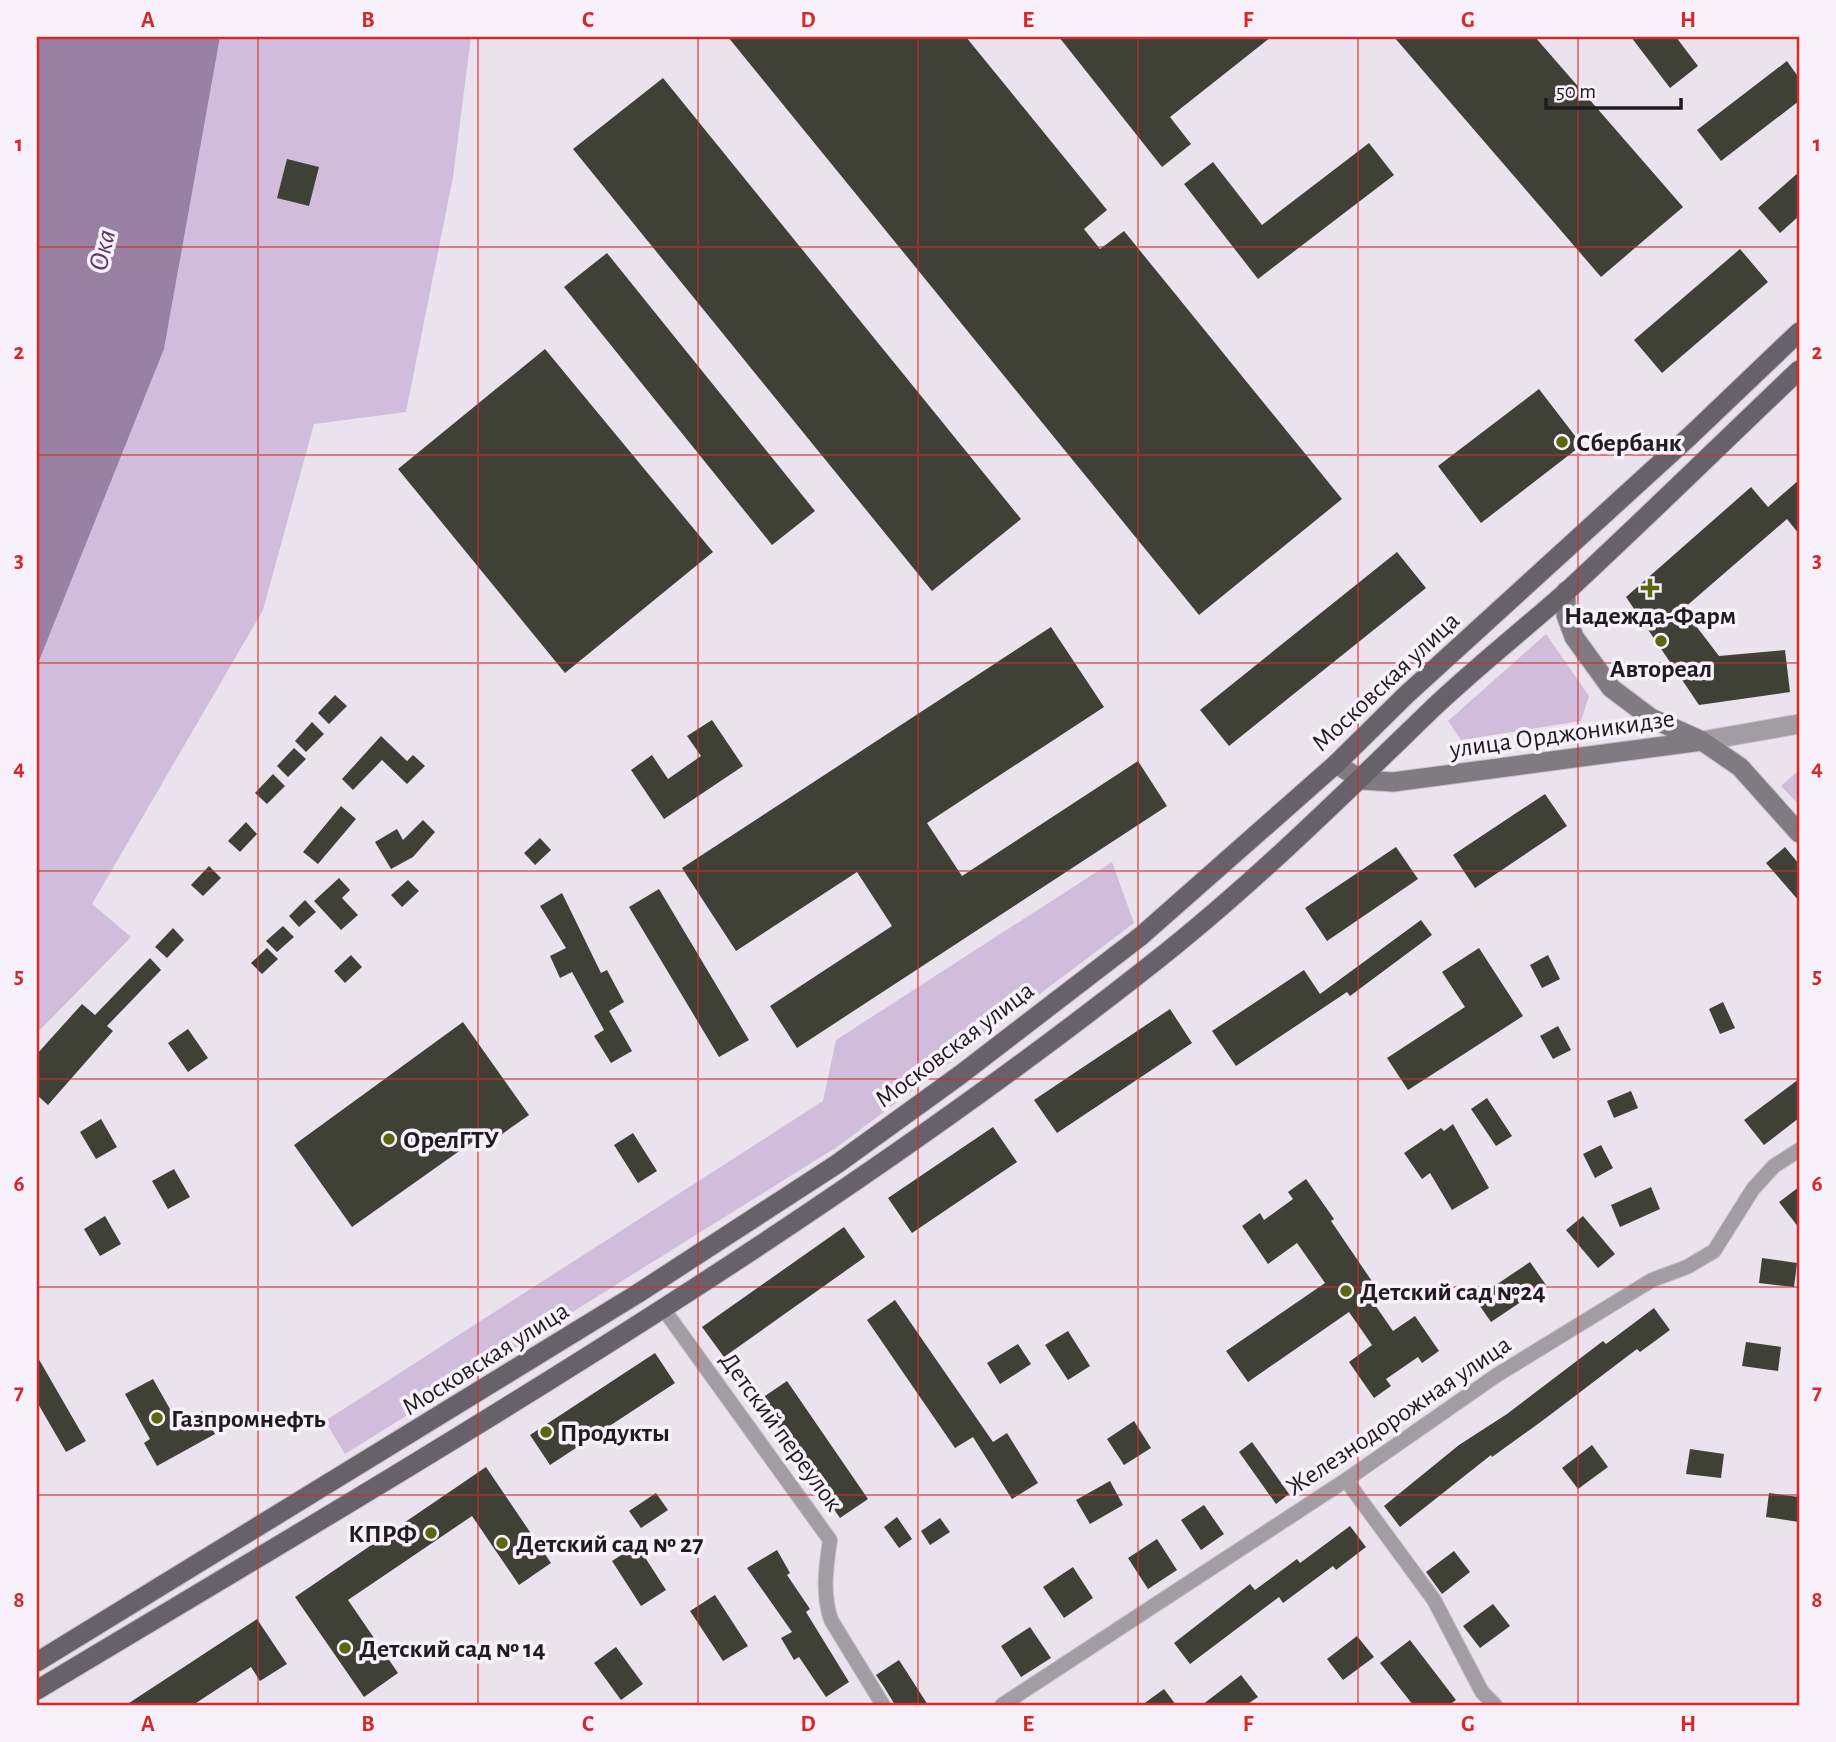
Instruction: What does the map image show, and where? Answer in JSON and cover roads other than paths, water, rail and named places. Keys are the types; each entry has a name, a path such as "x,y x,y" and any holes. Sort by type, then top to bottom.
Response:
{"main road":[{"name":"Московская улица","path":"37,1662 471,1398 837,1164 960,1075 1141,936 1336,764 1406,695 1690,436 1799,332"},
{"name":"Московская улица","path":"37,1690 485,1418 662,1307 976,1099 1160,958 1362,780 1435,706 1566,591 1799,370"},
{"path":"1566,591 1566,615 1574,637 1611,688 1651,718 1702,741 1740,767 1799,833"},
{"name":"улица Орджоникидзе","path":"1336,764 1362,780 1393,782 1702,741"},
{"path":"471,1398 485,1418"}],"street":[{"name":"улица Орджоникидзе","path":"1702,741 1799,724"},
{"name":"Железнодорожная улица","path":"1002,1705 1346,1480 1497,1375 1652,1280 1687,1267 1714,1251 1752,1188 1774,1166 1799,1150"},
{"name":"Детский переулок","path":"662,1307 830,1540 824,1583 828,1612 883,1705"},
{"path":"1346,1480 1434,1600 1482,1692 1495,1705"}],"water":[{"name":"Ока","path":"37,37 220,37 164,349 37,666"}],"place":[{"name":"Сбербанк","path":"1562,442"},
{"name":"Надежда-Фарм","path":"1650,588"},
{"name":"Автореал","path":"1661,641"},
{"name":"ОрелГТУ","path":"389,1139"},
{"name":"Детский сад №24","path":"1346,1291"},
{"name":"Газпромнефть","path":"157,1418"},
{"name":"Продукты","path":"546,1432"},
{"name":"КПРФ","path":"431,1533"},
{"name":"Детский сад № 27","path":"502,1543"},
{"name":"Детский сад № 14","path":"345,1648"}]}
